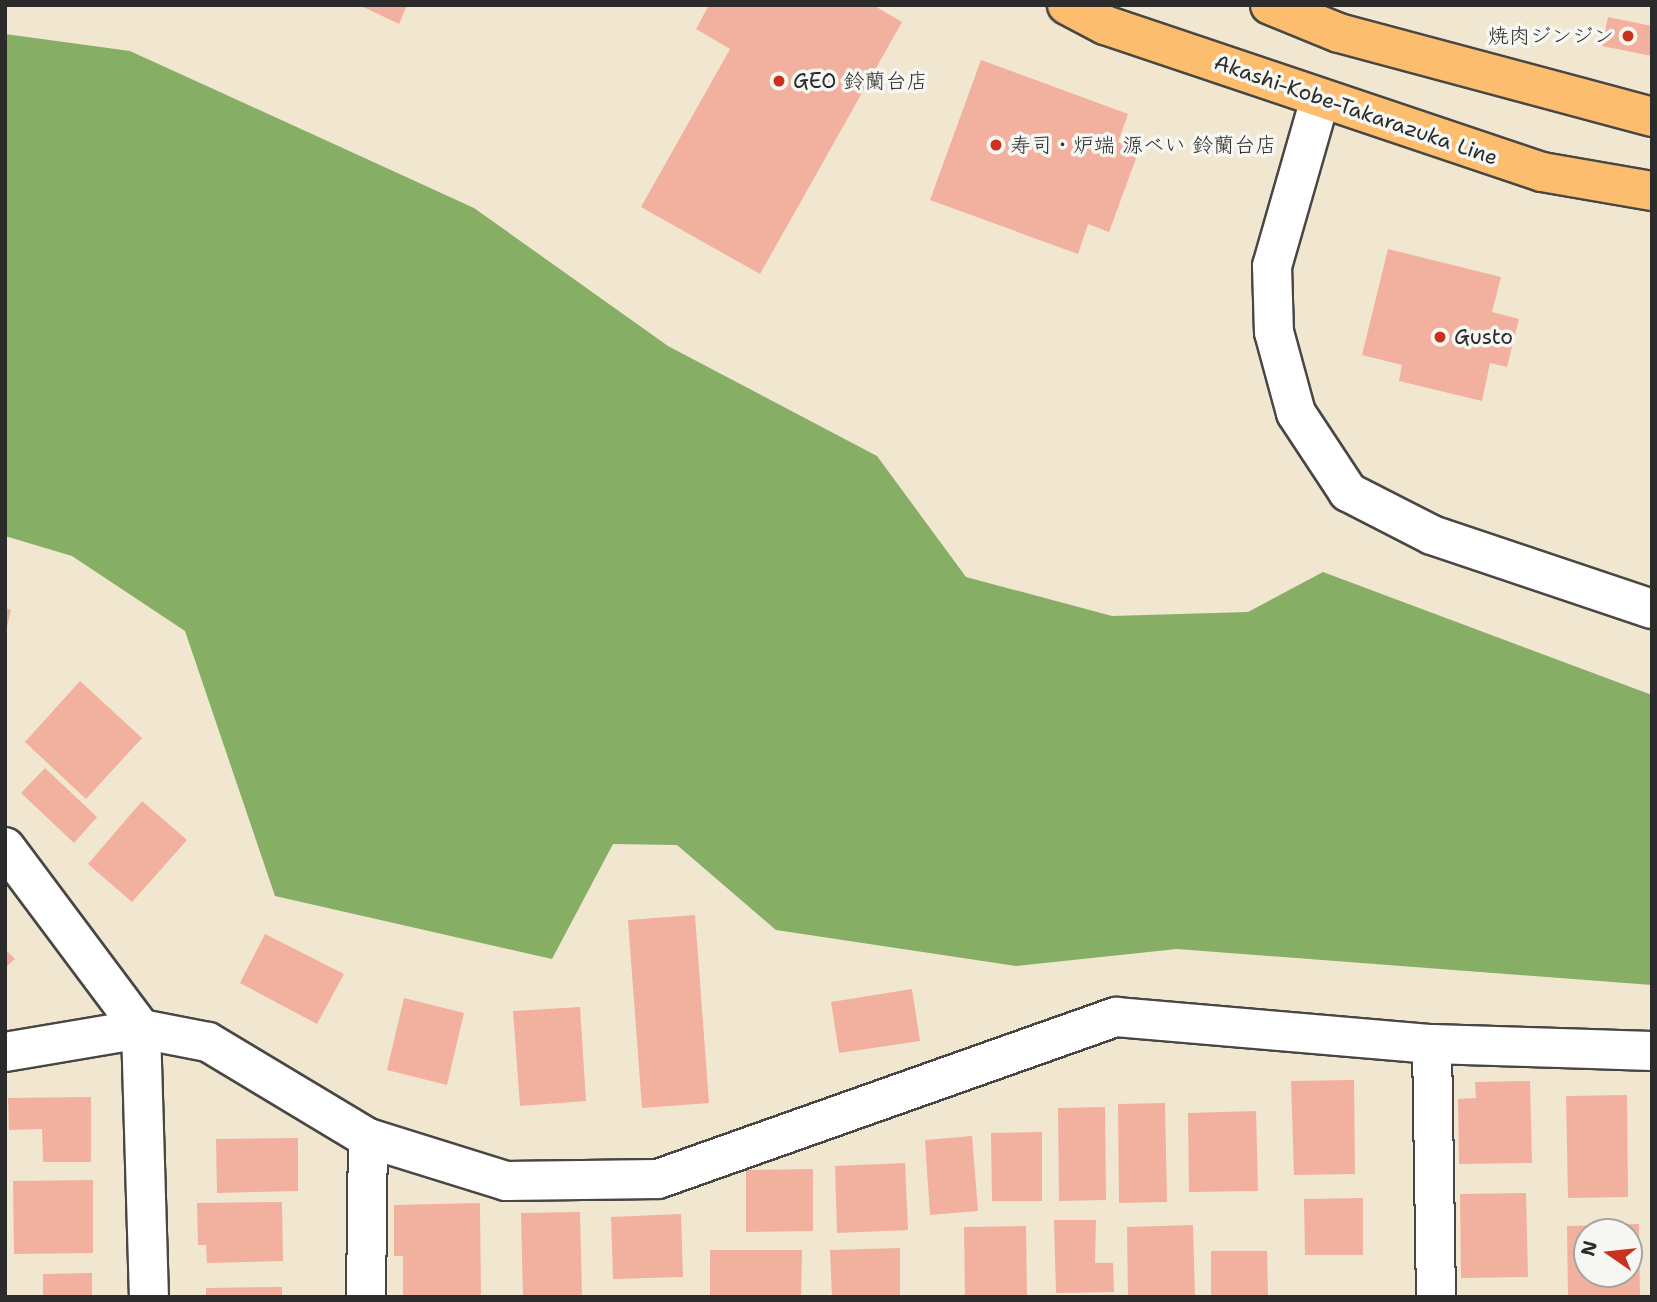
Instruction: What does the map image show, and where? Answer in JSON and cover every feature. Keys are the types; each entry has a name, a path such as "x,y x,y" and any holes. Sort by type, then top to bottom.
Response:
{"main road":[{"name":"Akashi-Kobe-Takarazuka Line","path":"1067,5 1105,24 1542,173 1652,191"},
{"path":"1270,5 1339,33 1652,117"}],"street":[{"path":"1320,99 1272,266 1274,332 1296,413 1348,492 1432,534 1652,609"},
{"path":"5,847 141,1029 149,1297"},
{"path":"5,1052 141,1029 208,1042 368,1138 506,1181 658,1179 1116,1017 1432,1044 1652,1051"},
{"path":"1432,1044 1436,1297"},
{"path":"366,1297 368,1138"}],"green space":[{"path":"5,34 130,51 474,208 668,346 877,456 966,577 1112,616 1248,612 1323,572 1652,695 1652,985 1177,949 1016,966 776,930 677,845 613,844 552,959 275,896 185,631 72,556 5,536"}],"building":[{"path":"359,5 407,5 399,24"},
{"path":"709,5 873,5 902,22 760,274 641,207 730,49 696,29"},
{"name":"焼肉ジンジン","path":"1608,17 1652,26 1652,56 1602,46"},
{"path":"981,60 1128,114 1118,142 1139,150 1109,232 1088,224 1078,254 930,200"},
{"name":"Gusto","path":"1388,249 1501,277 1492,312 1519,319 1507,367 1490,363 1482,401 1399,381 1402,365 1362,355"},
{"path":"5,608 11,610 6,631 5,631"},
{"path":"80,681 142,738 86,799 25,742"},
{"path":"45,768 97,817 74,843 21,793"},
{"path":"142,801 187,840 132,902 88,864"},
{"path":"695,915 709,1103 642,1108 628,920"},
{"path":"265,934 344,974 317,1024 240,983"},
{"path":"5,949 15,959 5,968"},
{"path":"912,989 920,1041 839,1053 831,1002"},
{"path":"404,998 464,1013 447,1085 387,1070"},
{"path":"580,1007 586,1101 520,1106 513,1011"},
{"path":"1354,1080 1355,1174 1294,1175 1291,1081"},
{"path":"1530,1081 1532,1163 1459,1164 1458,1099 1476,1098 1475,1082"},
{"path":"1627,1095 1628,1197 1568,1198 1566,1096"},
{"path":"91,1097 91,1162 43,1162 42,1129 9,1130 8,1098"},
{"path":"1165,1103 1167,1202 1119,1203 1118,1104"},
{"path":"1105,1107 1106,1200 1059,1201 1058,1108"},
{"path":"1256,1111 1258,1191 1189,1192 1188,1113"},
{"path":"1042,1132 1042,1201 992,1201 991,1133"},
{"path":"972,1136 978,1211 930,1215 925,1140"},
{"path":"298,1138 298,1191 217,1193 216,1139"},
{"path":"905,1163 908,1230 837,1233 835,1166"},
{"path":"813,1169 813,1231 746,1232 746,1170"},
{"path":"93,1180 93,1253 14,1254 13,1181"},
{"path":"1526,1193 1528,1277 1461,1278 1460,1194"},
{"path":"1363,1198 1363,1255 1305,1255 1304,1199"},
{"path":"282,1202 283,1261 207,1263 206,1245 198,1245 197,1203"},
{"path":"480,1203 481,1297 403,1297 403,1256 394,1256 394,1205"},
{"path":"580,1212 582,1297 523,1297 521,1213"},
{"path":"681,1214 683,1277 613,1279 611,1217"},
{"path":"1054,1220 1096,1220 1095,1263 1113,1263 1114,1292 1056,1293"},
{"path":"1193,1225 1195,1297 1128,1297 1127,1227"},
{"path":"1026,1226 1027,1297 965,1297 964,1227"},
{"path":"1567,1226 1573,1226 1573,1288 1640,1288 1640,1297 1568,1297"},
{"path":"900,1248 900,1297 832,1297 830,1250"},
{"path":"710,1250 802,1250 801,1297 710,1297"},
{"path":"1211,1251 1267,1251 1268,1297 1211,1297"},
{"path":"92,1273 92,1297 43,1297 43,1274"},
{"path":"282,1287 282,1297 206,1297 206,1288"}],"place":[{"name":"焼肉ジンジン","path":"1628,36"},
{"name":"GEO 鈴蘭台店","path":"779,81"},
{"name":"寿司・炉端 源べい 鈴蘭台店","path":"996,145"},
{"name":"Gusto","path":"1440,337"}]}
